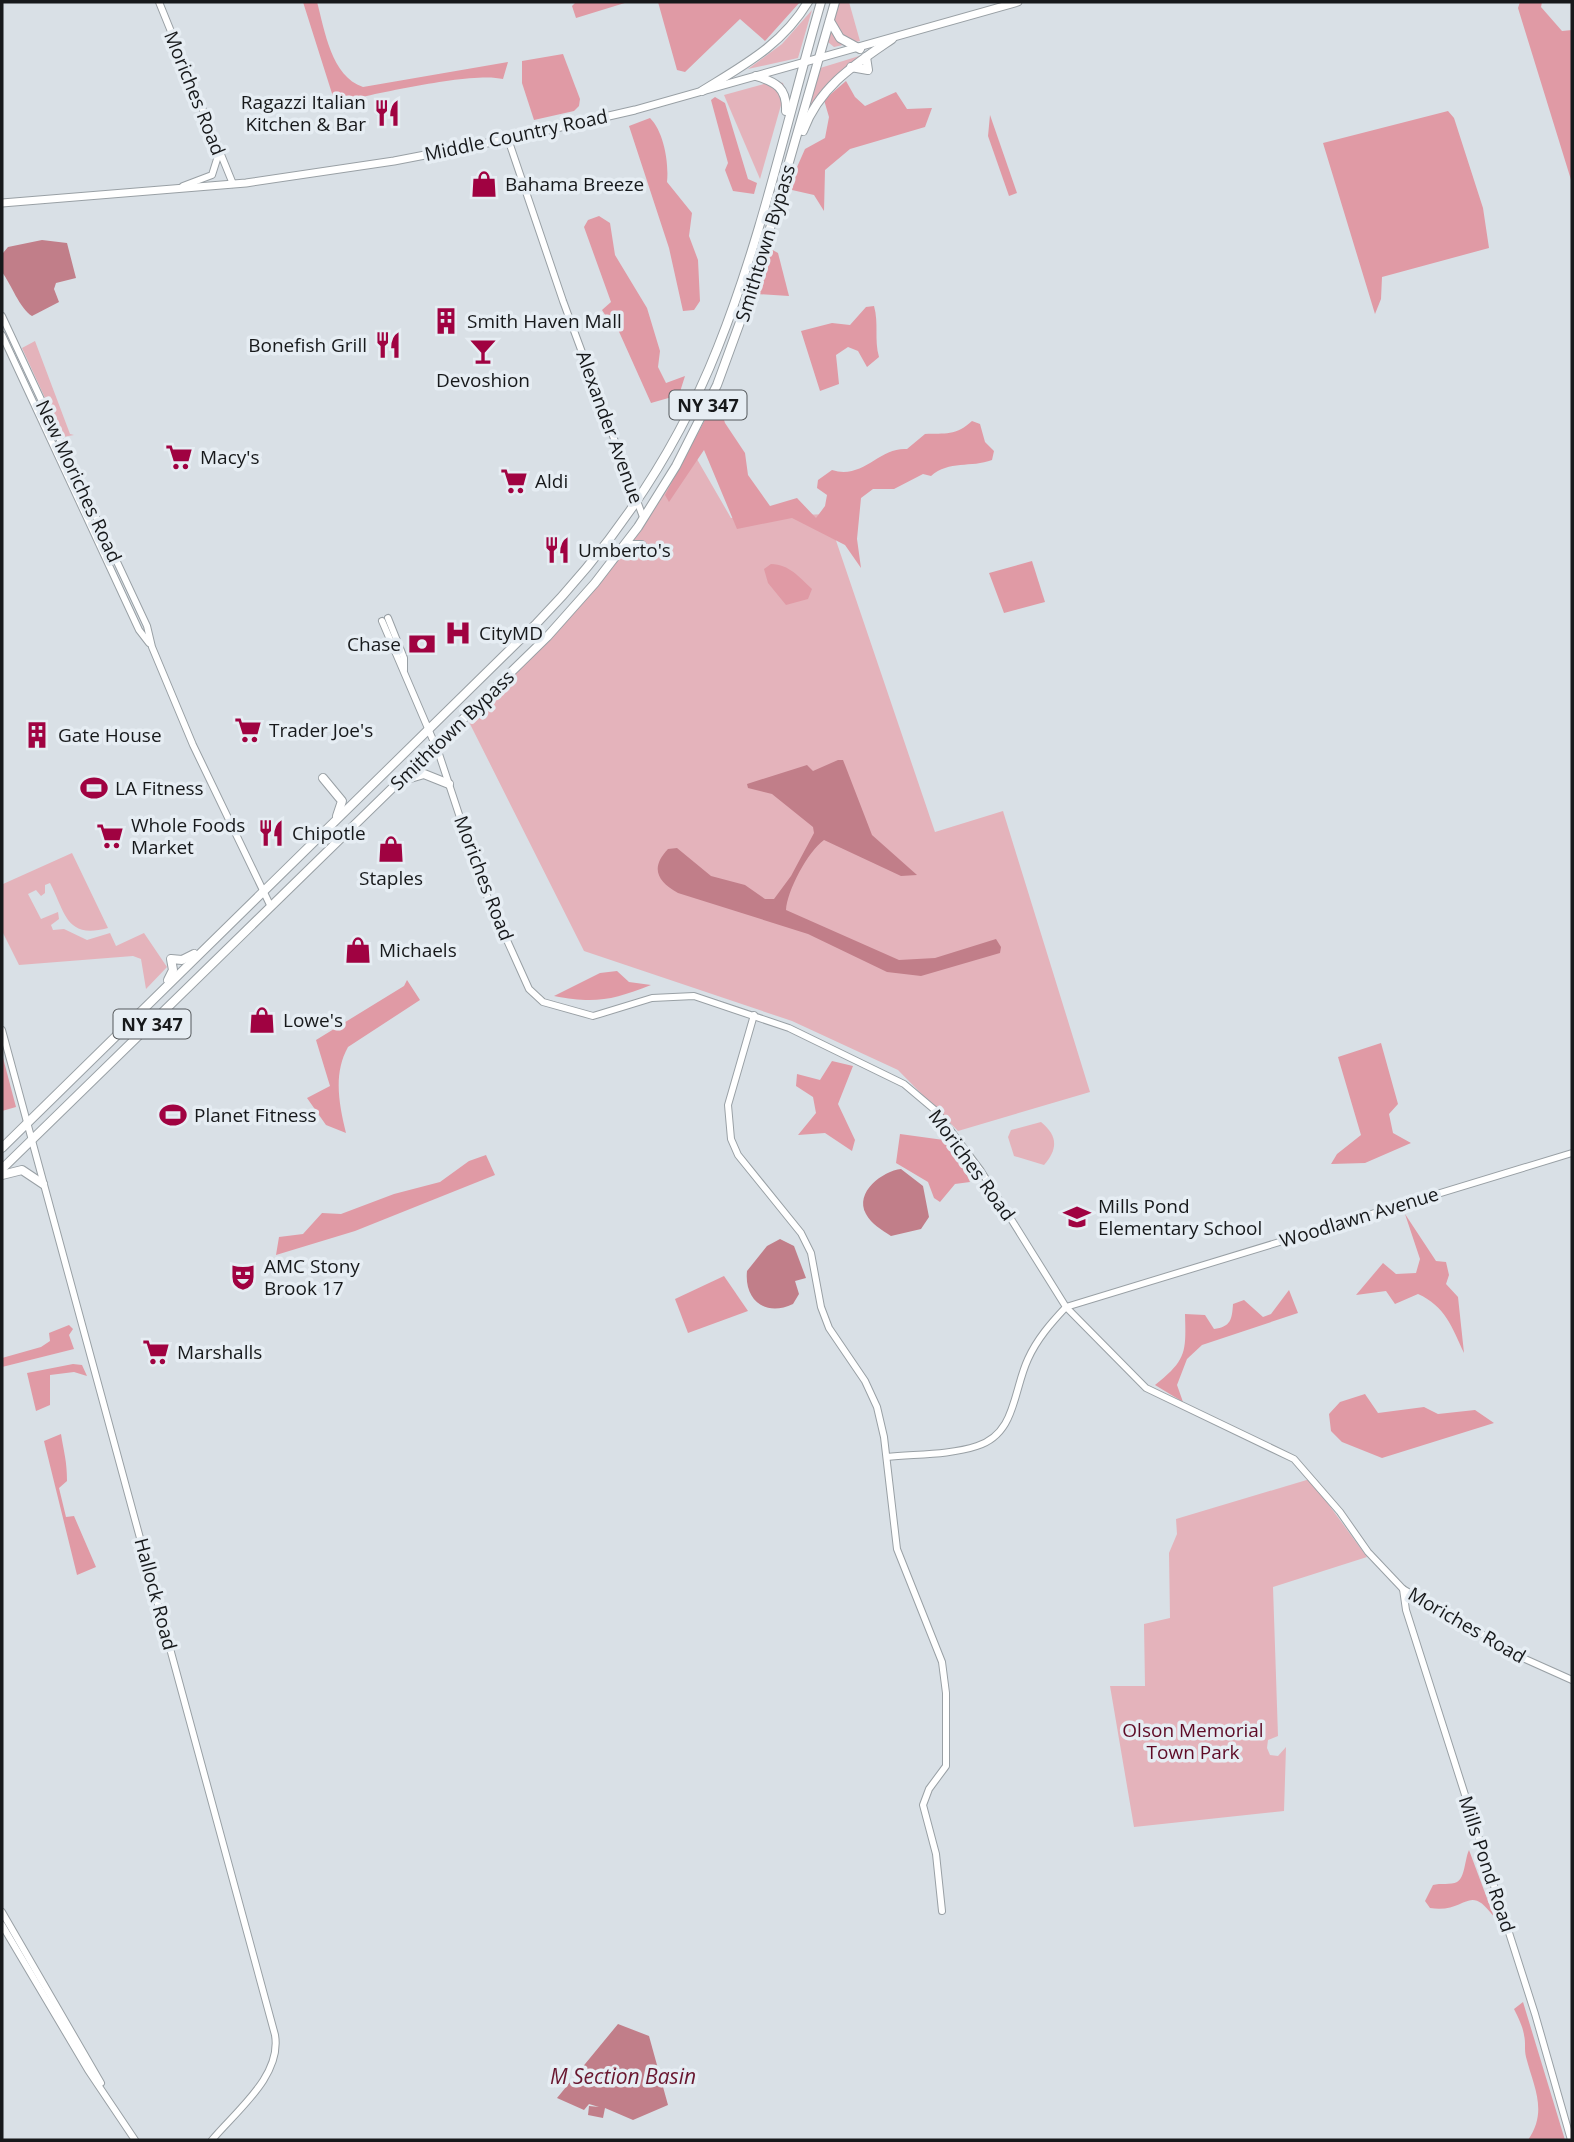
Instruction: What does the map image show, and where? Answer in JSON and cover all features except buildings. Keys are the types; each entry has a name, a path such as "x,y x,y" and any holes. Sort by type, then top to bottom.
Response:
{"highway":[{"path":"702,91 772,47 791,27 808,2"},
{"name":"Smithtown Bypass","path":"2,1147 561,598 637,501 680,429 718,348 744,272 821,2"},
{"name":"Smithtown Bypass","path":"2,1169 565,617 625,544 685,450 724,368 752,293 835,2"},
{"path":"830,21 838,36 860,48"},
{"path":"789,163 819,100 850,67 892,39"},
{"path":"756,76 774,82 783,91 787,100 786,125"},
{"path":"390,791 419,774 449,784"},
{"path":"333,823 342,803 324,778 348,797 364,792"},
{"path":"157,996 173,972 172,959 186,959 208,945"},
{"path":"2,1175 22,1170 43,1184"}],"main road":[{"name":"Moriches Road","path":"159,2 233,184"},
{"name":"Middle Country Road","path":"2,203 233,184 394,161 508,139 818,60 1018,2"},
{"name":"Alexander Avenue","path":"508,139 643,517"},
{"path":"180,187 212,175 219,159 218,150"},
{"name":"New Moriches Road","path":"2,316 146,626 152,647 193,745 271,907"},
{"name":"New Moriches Road","path":"2,335 139,630 152,647"},
{"path":"625,544 642,544 651,556"},
{"name":"Moriches Road","path":"385,620 449,784 483,887 529,989 543,1002 593,1016 652,998 694,996 754,1015 874,1067 911,1089 936,1111 1004,1204 1066,1307 1146,1388 1294,1460 1340,1512 1367,1552 1403,1589 1525,1659 1572,1680"},
{"path":"754,1015 727,1105 730,1139 738,1155 769,1189 807,1244 828,1328 874,1399 883,1427 897,1549 944,1673 946,1766 929,1789 923,1805 936,1854 942,1911"},
{"name":"Hallock Road","path":"2,1030 276,2039 275,2057 268,2074 212,2140"},
{"name":"Woodlawn Avenue","path":"1066,1307 1572,1153"},
{"path":"887,1457 971,1448 1000,1433 1009,1421 1010,1410 1028,1359 1047,1328 1066,1307"},
{"name":"Mills Pond Road","path":"1403,1589 1406,1610 1535,2014 1571,2140"},
{"path":"3,1916 94,2067 106,2094"},
{"path":"2,1925 88,2070 135,2140"}],"green space":[{"path":"838,2 849,2 860,41 834,47 828,42"},
{"path":"812,10 798,58 748,69 782,44"},
{"path":"869,53 839,73 805,113 817,69"},
{"path":"775,81 783,83 785,91 760,179 724,95"},
{"path":"35,341 70,434 74,435 63,437 22,348"},
{"path":"690,447 731,518 827,514 935,832 1003,811 1090,1092 958,1131 898,1070 792,1021 584,951 467,718 605,573"},
{"path":"72,853 108,928 83,930 75,927 64,914 50,883 45,885 45,893 41,896 36,890 28,894 41,919 58,912 59,919 51,925 53,930 64,929 87,940 110,933 116,946 144,933 167,967 146,989 141,959 133,956 19,965 2,931 3,884"},
{"path":"1041,1122 1051,1132 1054,1143 1052,1154 1044,1165 1014,1156 1008,1137 1011,1130"},
{"name":"Olson Memorial Town Park","path":"1310,1479 1367,1557 1273,1587 1278,1736 1268,1740 1267,1748 1270,1755 1278,1756 1286,1747 1284,1811 1134,1827 1110,1686 1145,1686 1144,1624 1170,1618 1169,1553 1177,1534 1176,1519"}],"shaded area":[{"path":"303,2 317,2 336,63 352,81 363,87 508,62 503,79 489,77 446,81 335,103"},
{"path":"576,2 628,2 576,18 572,6"},
{"path":"658,2 800,2 765,41 740,19 685,72 677,70"},
{"path":"1520,2 1542,2 1541,7 1562,31 1572,30 1572,183 1518,8"},
{"path":"563,54 580,99 579,106 574,111 534,120 522,83 522,61"},
{"path":"846,81 855,97 865,106 896,92 907,109 932,108 925,127 850,149 825,170 824,211 814,195 792,190 790,183 805,149 825,138 829,117 824,100"},
{"path":"715,97 725,103 748,179 757,183 754,194 733,191 725,170 728,163 711,100"},
{"path":"1448,111 1454,118 1483,208 1489,248 1382,277 1381,299 1375,314 1323,143"},
{"path":"990,115 1017,193 1009,196 988,136"},
{"path":"650,118 659,131 664,148 667,182 692,213 689,236 698,260 700,301 694,310 683,311 669,248 629,126"},
{"path":"599,216 610,223 615,255 647,308 660,351 658,367 666,383 685,376 679,395 651,403 616,325 609,321 602,310 611,302 584,227 588,220"},
{"path":"769,248 778,253 789,296 756,294"},
{"path":"874,306 879,357 867,367 858,351 848,347 836,355 839,384 820,391 801,331 832,323 850,325 866,307"},
{"path":"717,397 725,423 745,453 748,475 770,506 797,498 816,518 825,506 827,495 817,488 818,480 832,470 853,471 888,453 907,449 925,434 955,431 972,421 980,424 985,442 994,451 992,460 945,468 931,476 923,474 894,489 873,489 861,498 857,539 861,568 845,545 792,518 737,529 704,450 669,502 665,495"},
{"path":"1032,561 1045,602 1004,613 989,573"},
{"path":"771,564 789,569 812,589 808,599 786,605 768,583 764,569"},
{"path":"617,971 629,982 651,985 604,999 581,1000 554,996 600,973"},
{"path":"407,980 420,1000 348,1047 343,1057 339,1089 346,1133 326,1125 307,1098 330,1086 316,1040 404,986"},
{"path":"1381,1043 1398,1104 1389,1114 1393,1133 1411,1143 1365,1163 1331,1164 1337,1154 1361,1135 1338,1057"},
{"path":"2,1054 16,1107 2,1111"},
{"path":"832,1061 853,1066 838,1104 855,1140 852,1151 825,1133 798,1135 816,1113 813,1097 796,1086 797,1074 820,1080"},
{"path":"900,1134 951,1141 970,1182 955,1184 940,1202 934,1198 928,1182 896,1163"},
{"path":"486,1155 495,1175 355,1231 276,1255 279,1237 303,1234 322,1213 341,1214 394,1194 440,1182 469,1161"},
{"path":"1405,1214 1436,1261 1446,1262 1449,1275 1446,1284 1458,1297 1464,1353 1447,1318 1435,1305 1418,1294 1395,1304 1386,1291 1356,1295 1383,1263 1396,1274 1416,1273 1420,1259"},
{"path":"724,1276 748,1311 688,1333 675,1299"},
{"path":"1289,1290 1298,1313 1202,1345 1187,1359 1177,1385 1183,1402 1155,1385 1179,1362 1184,1347 1185,1314 1205,1315 1214,1329 1220,1328 1230,1321 1233,1304 1244,1300 1263,1317 1271,1314"},
{"path":"69,1325 73,1329 69,1335 74,1349 2,1367 2,1358 41,1347 50,1341 49,1333"},
{"path":"73,1364 82,1365 87,1376 74,1372 50,1375 50,1405 36,1411 27,1373"},
{"path":"1365,1394 1378,1413 1424,1407 1438,1414 1475,1410 1494,1423 1382,1458 1342,1442 1331,1431 1329,1414 1340,1402"},
{"path":"61,1434 67,1481 59,1488 66,1517 74,1516 96,1567 77,1575 44,1441"},
{"path":"1469,1850 1494,1917 1478,1901 1466,1901 1442,1909 1430,1908 1425,1901 1433,1885 1460,1880"},
{"path":"1523,2002 1565,2140 1528,2140 1537,2119 1538,2099 1525,2054 1523,2032 1514,2009"}],"water":[{"path":"42,240 67,243 76,278 56,283 54,289 59,302 32,316 2,272 3,253 8,247"},
{"path":"843,760 872,835 917,875 901,876 824,840 811,853 799,872 786,910 899,960 935,958 996,939 1001,947 1000,953 921,976 887,972 808,934 678,893 661,879 658,868 662,856 668,849 677,848 711,876 745,885 765,899 774,899 791,876 814,833 813,827 772,794 748,788 747,784 807,765 813,771"},
{"path":"901,1169 923,1186 929,1217 921,1229 891,1236 868,1218 863,1206 864,1198 879,1178"},
{"path":"780,1239 794,1246 806,1278 795,1281 799,1294 793,1304 774,1309 759,1304 753,1298 747,1282 747,1271 767,1246"},
{"name":"M Section Basin","path":"618,2024 649,2036 668,2105 633,2120 605,2108 603,2118 588,2115 589,2106 599,2107 589,2104 584,2110 557,2098"}],"place":[{"name":"Ragazzi Italian Kitchen & Bar","path":"387,113"},
{"name":"Bahama Breeze","path":"484,184"},
{"name":"Smith Haven Mall","path":"446,321"},
{"name":"Bonefish Grill","path":"388,345"},
{"name":"Devoshion","path":"483,351"},
{"name":"Macy's","path":"179,457"},
{"name":"Aldi","path":"514,481"},
{"name":"Umberto's","path":"557,550"},
{"name":"CityMD","path":"458,633"},
{"name":"Chase","path":"422,644"},
{"name":"Trader Joe's","path":"248,730"},
{"name":"Gate House","path":"37,735"},
{"name":"LA Fitness","path":"94,788"},
{"name":"Chipotle","path":"271,833"},
{"name":"Whole Foods Market","path":"110,836"},
{"name":"Staples","path":"391,849"},
{"name":"Michaels","path":"358,950"},
{"name":"Lowe's","path":"262,1020"},
{"name":"Planet Fitness","path":"173,1115"},
{"name":"Mills Pond Elementary School","path":"1077,1217"},
{"name":"AMC Stony Brook 17","path":"243,1277"},
{"name":"Marshalls","path":"156,1352"}]}
